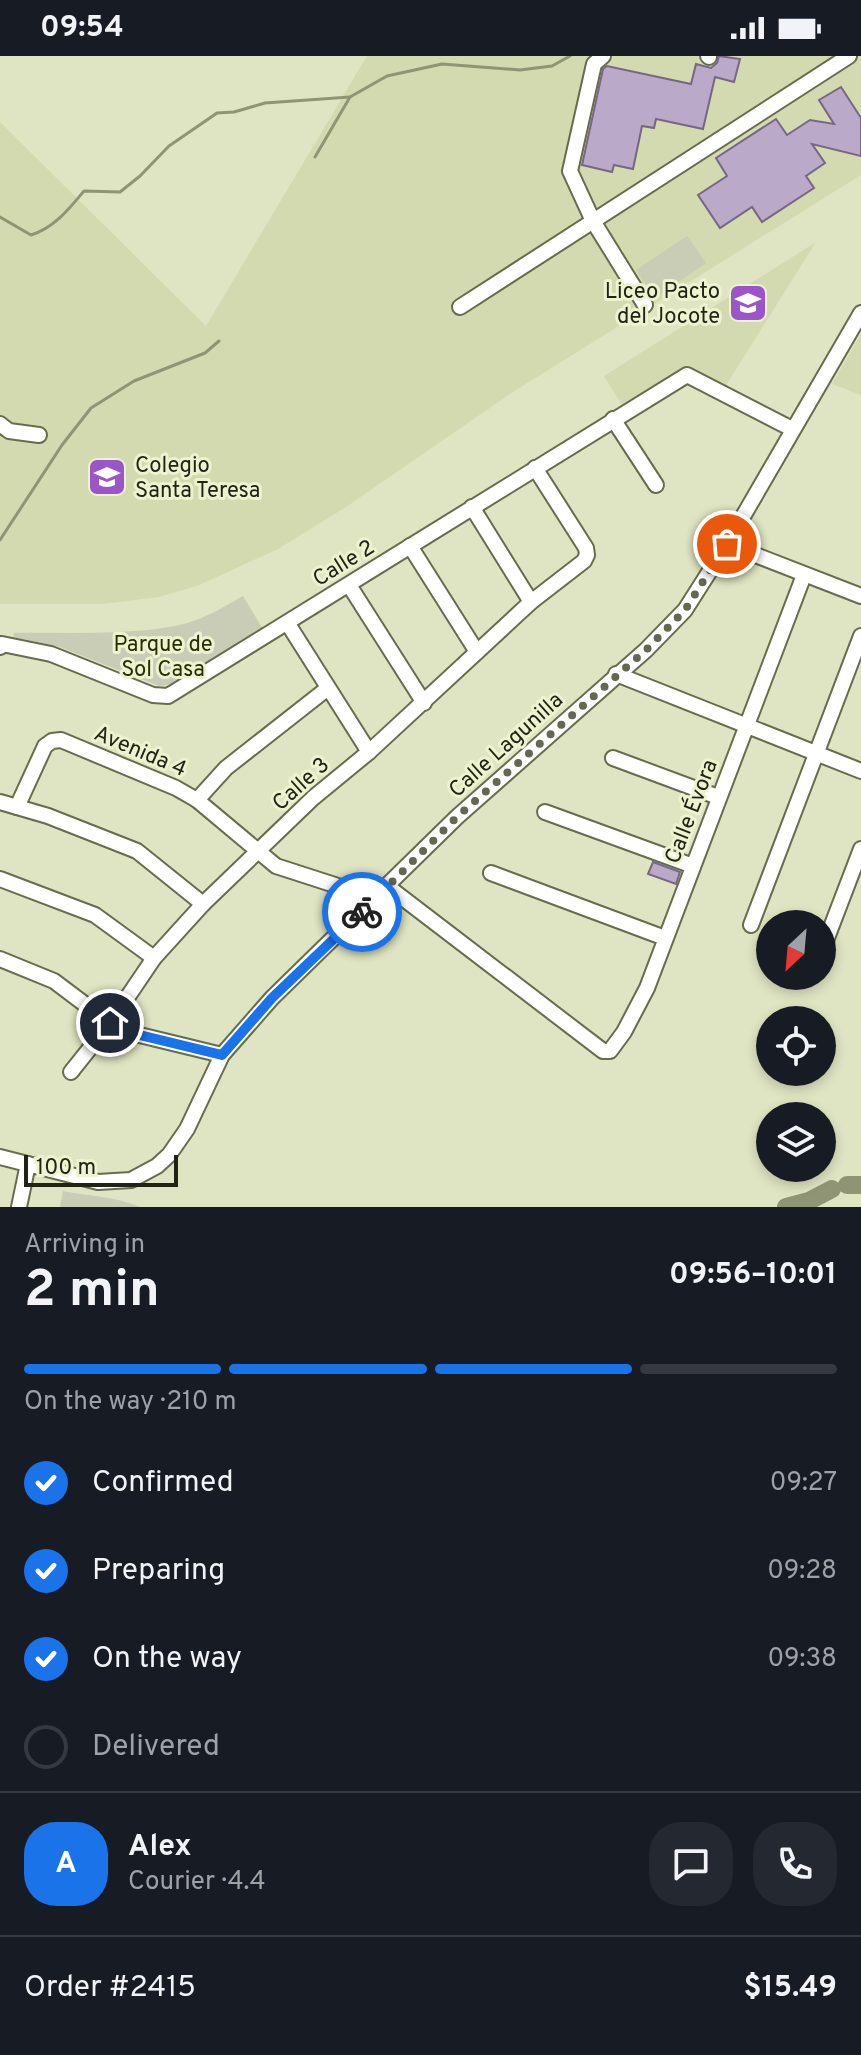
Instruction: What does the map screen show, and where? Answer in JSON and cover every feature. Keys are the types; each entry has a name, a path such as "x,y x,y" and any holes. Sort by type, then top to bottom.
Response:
{"street":[{"path":"603,56 594,64 570,171 593,221 645,305"},
{"path":"460,307 849,56"},
{"name":"Calle Lagunilla","path":"0,1157 98,1182 145,1175 157,1166 178,1145 222,1055 272,998 457,817 646,650 685,610 727,544 861,313"},
{"name":"Calle 2","path":"1,646 51,654 160,697 175,694 687,375 792,429"},
{"path":"613,419 656,485"},
{"path":"0,424 9,431 39,435"},
{"name":"Calle 3","path":"71,1072 110,1023 154,958 203,904 313,798 424,703 531,602 584,561 586,548 535,468"},
{"path":"472,507 531,602"},
{"path":"727,544 861,596"},
{"path":"410,546 477,652"},
{"name":"Calle Évora","path":"387,886 603,1051 610,1051 637,1010 804,575"},
{"path":"349,585 424,703"},
{"path":"288,624 369,752"},
{"path":"751,925 861,636"},
{"path":"616,674 861,771"},
{"path":"197,800 226,768 328,688"},
{"name":"Avenida 4","path":"17,807 45,746 61,740 176,788 197,800 276,866 375,898"},
{"path":"613,758 718,797"},
{"path":"0,802 137,851 203,904"},
{"path":"545,812 693,866"},
{"path":"836,914 861,849"},
{"path":"491,873 665,938"},
{"path":"0,879 95,915 154,958"},
{"path":"0,959 54,981 119,1030 222,1055"},
{"path":"19,1207 28,1164"}],"shaded area":[{"path":"367,56 861,56 861,175 513,392 346,507 278,549 197,586 159,597 103,604 0,604 0,122 206,326"},
{"name":"Liceo Pacto del Jocote","path":"816,242 725,387 687,365 622,405 604,376"},
{"path":"861,334 861,395 832,384"}],"green space":[{"path":"687,236 706,263 655,298 636,270"},
{"name":"Parque de Sol Casa","path":"243,596 263,629 172,684 159,686 60,647 13,637 14,633 159,629 199,619"},
{"path":"63,1191 113,1199 141,1207 60,1207"}],"building":[{"path":"719,56 740,59 734,82 715,77 703,129 656,119 654,128 642,126 633,169 614,165 612,172 582,165 603,69 607,66 691,84 696,64 711,68"},
{"path":"841,87 861,118 861,156 812,144 825,163 806,176 814,188 762,222 752,207 720,228 698,195 727,176 716,158 776,119 787,135 810,120 834,124 819,100"},
{"path":"653,862 680,872 676,884 648,874"}],"waterway":[{"path":"315,157 350,97 387,76 442,64 520,70 552,66 570,56"},
{"path":"0,217 31,235 39,232 60,217 84,191 120,192 169,146 217,113 234,112 265,103 350,97"},
{"path":"0,540 62,445 91,408 134,381 205,353 219,341"},
{"path":"847,1185 861,1185"},
{"path":"786,1207 809,1201 832,1189"}],"way so far":[{"path":"362,912 457,817 646,650 685,610 727,544"}],"place":[{"name":"Liceo Pacto del Jocote","path":"748,303"},
{"name":"Colegio Santa Teresa","path":"107,477"}],"route":[{"path":"110,1023 119,1030 222,1055 272,998 362,912"}]}
